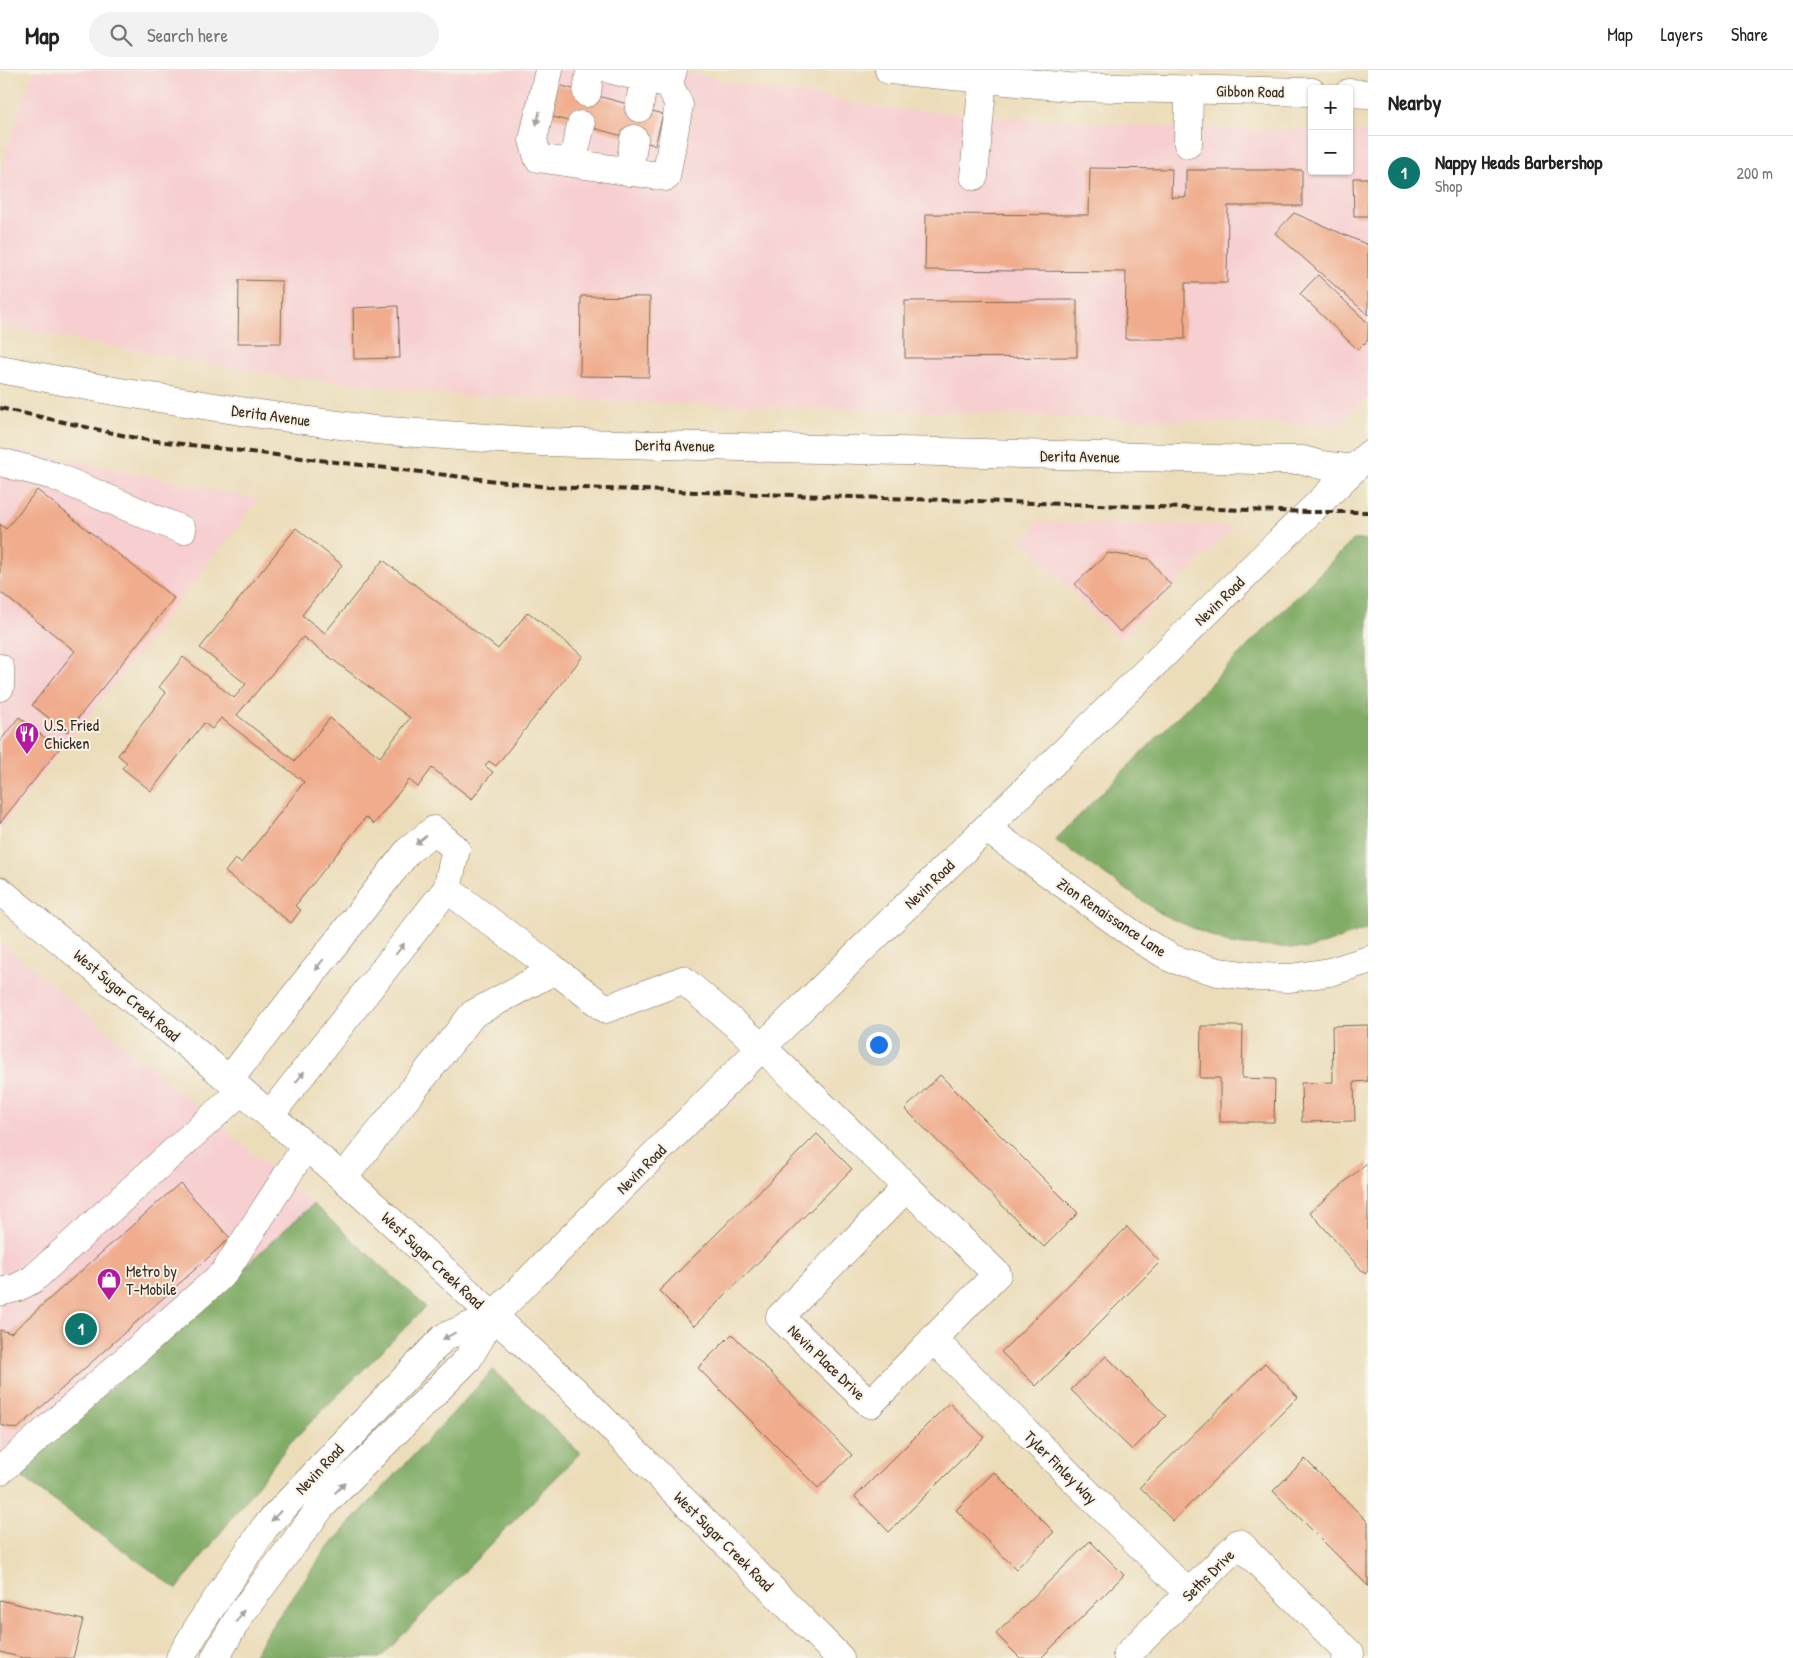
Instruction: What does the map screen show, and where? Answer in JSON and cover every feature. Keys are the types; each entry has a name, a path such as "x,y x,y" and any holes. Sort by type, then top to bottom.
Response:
{"main road":[{"path":"549,70 533,140 538,158 666,177 679,104 662,77 612,70"},
{"name":"Gibbon Road","path":"889,70 1069,87 1308,92"},
{"path":"638,108 662,77"},
{"path":"974,176 983,79"},
{"path":"1188,144 1189,90"},
{"path":"1353,93 1368,94"},
{"path":"572,163 580,125"},
{"path":"628,172 634,139"},
{"name":"Derita Avenue","path":"0,369 114,391 270,416 375,430 542,442 1303,460 1321,465 1361,462"},
{"path":"0,462 54,476 182,530"},
{"name":"Nevin Road","path":"215,1658 240,1615 321,1507 468,1359 493,1316 762,1047 1361,462"},
{"path":"0,668 0,687"},
{"name":"Zion Renaissance Lane","path":"987,829 1141,940 1173,959 1218,972 1259,977 1290,978 1330,972 1368,960"},
{"path":"0,1292 16,1288 32,1280 235,1086 408,851 434,830 456,849 447,889 270,1115"},
{"path":"343,1178 472,1014 555,970 447,889"},
{"name":"West Sugar Creek Road","path":"0,891 343,1178 576,1392 840,1658"},
{"name":"Nevin Place Drive","path":"555,970 606,1009 683,980 762,1047 907,1187 997,1274 870,1404 780,1317 907,1187"},
{"path":"0,1471 224,1273 306,1146"},
{"name":"Nevin Road","path":"180,1658 200,1624 265,1527 444,1337 493,1316"},
{"name":"Tyler Finley Way","path":"933,1339 1188,1594"},
{"name":"Seths Drive","path":"1129,1658 1127,1656 1239,1543 1350,1654 1346,1658"}],"shaded area":[{"path":"35,70 676,70 721,80 892,109 1158,127 1308,130 1308,175 1353,175 1353,131 1368,131 1368,397 1338,426 469,396 264,374 0,326 0,170 31,75"},
{"path":"0,446 259,499 0,829"},
{"path":"1037,522 1235,526 1119,640 1024,542"},
{"path":"0,941 313,1204 0,1489"}],"green space":[{"path":"1353,540 1368,540 1368,929 1308,949 1230,944 1163,915 1055,840"},
{"path":"313,1204 426,1307 290,1443 177,1589 17,1474"},
{"path":"493,1370 580,1453 380,1658 252,1658 267,1633 327,1548"}],"building":[{"path":"555,84 663,114 655,145 546,115"},
{"path":"1090,168 1172,169 1171,197 1186,197 1186,170 1302,170 1302,206 1228,206 1227,283 1185,283 1185,339 1125,339 1126,272 925,270 926,214 1089,215"},
{"path":"1353,178 1368,178 1368,216 1354,216"},
{"path":"1294,213 1368,245 1368,315 1275,233"},
{"path":"1318,275 1368,323 1368,340 1358,350 1300,294"},
{"path":"239,280 282,281 281,343 238,343"},
{"path":"581,296 650,297 649,377 580,376"},
{"path":"1077,300 1077,357 905,358 905,301"},
{"path":"398,306 400,358 354,359 353,308"},
{"path":"37,490 174,598 67,732 32,705 75,651 0,592 0,524 6,529"},
{"path":"296,528 342,565 302,615 325,633 383,560 498,649 528,612 583,656 496,766 489,761 485,766 493,772 472,799 432,768 418,787 409,780 374,824 366,817 295,906 301,910 291,923 225,872 235,859 241,863 304,782 221,718 212,729 204,723 151,791 122,768 127,763 118,755 166,693 159,687 183,657 234,698 246,684 200,648","holes":["303,637 410,718 380,757 330,718 295,761 237,715"]},
{"path":"1108,553 1149,559 1171,585 1120,632 1075,584"},
{"name":"U.S. Fried Chicken","path":"19,717 59,749 0,823 0,741"},
{"path":"1368,1025 1368,1081 1354,1082 1355,1121 1302,1122 1301,1083 1333,1082 1332,1026"},
{"path":"1201,1026 1243,1026 1242,1078 1275,1079 1274,1122 1220,1122 1220,1078 1200,1078"},
{"path":"940,1075 1078,1213 1044,1247 905,1109"},
{"path":"817,1134 852,1169 694,1326 659,1291"},
{"path":"1368,1162 1368,1271 1365,1274 1310,1212"},
{"path":"180,1183 230,1238 17,1429 0,1425 0,1330 11,1333"},
{"path":"1127,1227 1160,1262 1036,1386 1001,1352"},
{"path":"732,1334 852,1455 818,1488 698,1368"},
{"path":"1106,1356 1166,1416 1132,1450 1071,1390"},
{"path":"1265,1363 1298,1397 1173,1521 1140,1487"},
{"path":"949,1403 984,1437 889,1532 855,1497"},
{"path":"1305,1459 1368,1522 1368,1586 1273,1491"},
{"path":"994,1472 1054,1532 1016,1569 956,1510"},
{"path":"1090,1541 1124,1575 1041,1658 1020,1658 996,1634"},
{"path":"0,1600 83,1620 73,1658 23,1658 0,1652"}],"railway":[{"path":"0,408 140,439 548,487 1309,512 1368,512"}],"place":[{"name":"U.S. Fried Chicken","path":"27,755"},
{"name":"Metro by T-Mobile","path":"109,1301"},
{"name":"Nappy Heads Barbershop","path":"81,1329"}]}
